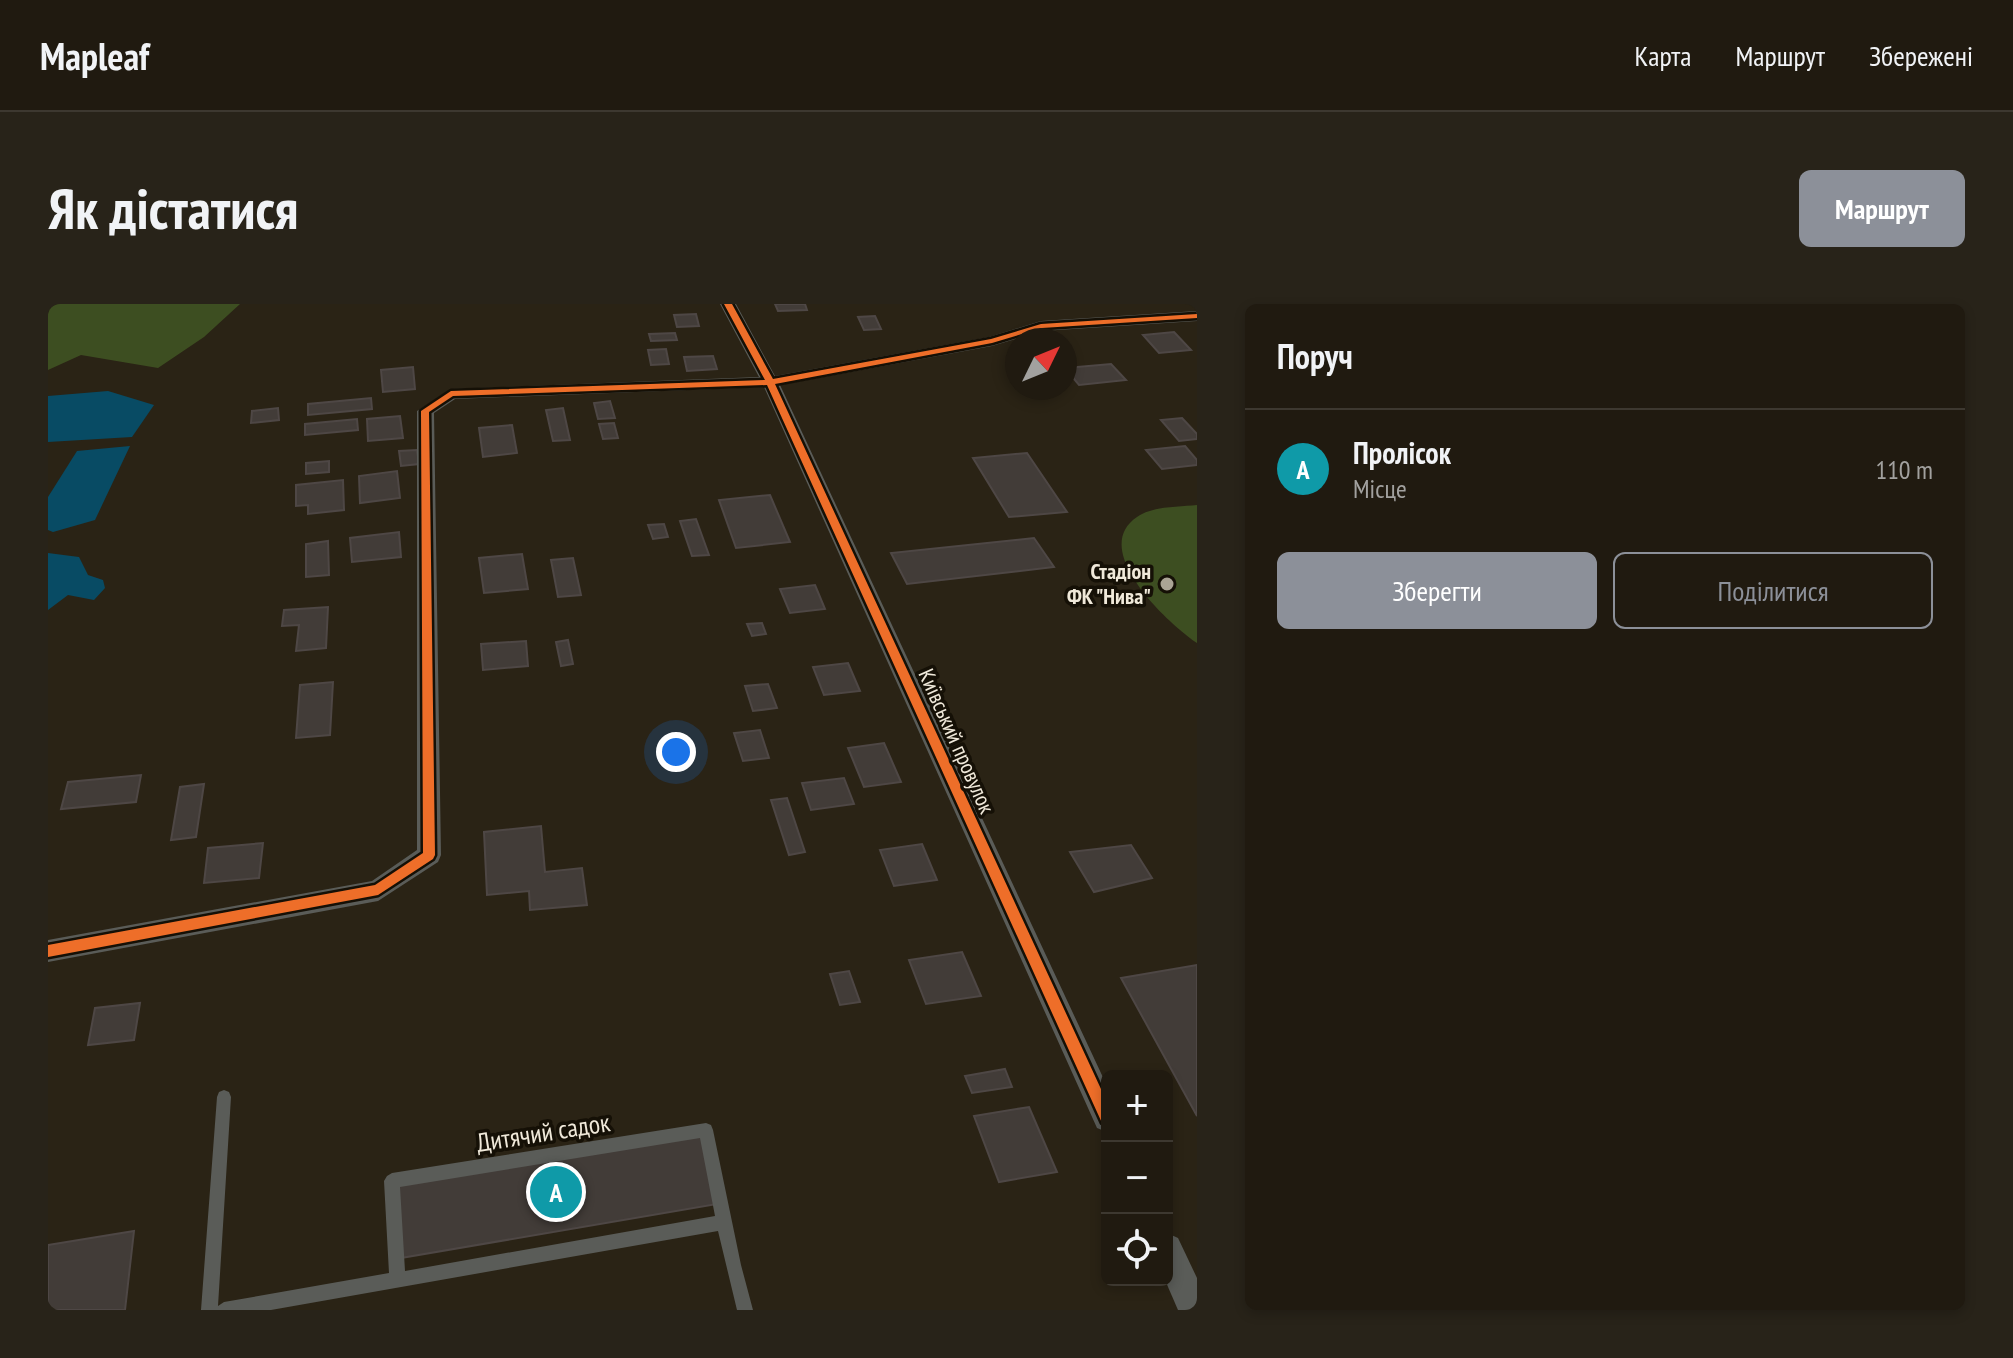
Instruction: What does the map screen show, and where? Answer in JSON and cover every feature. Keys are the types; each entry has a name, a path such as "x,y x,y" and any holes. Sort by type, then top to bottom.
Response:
{"street":[{"name":"Київський провулок","path":"728,304 770,382 1101,1105"},
{"path":"48,951 378,890 429,855 425,411 451,394 770,382 992,341 1041,326 1197,316"},
{"path":"1173,1262 1195,1310"}],"lane":[{"path":"209,1310 224,1097"},
{"name":"Дитячий садок","path":"397,1280 392,1181 706,1130 732,1268 745,1310"},
{"path":"224,1310 725,1222"}],"green space":[{"path":"48,304 240,304 204,337 158,368 81,355 48,370"},
{"name":"Стадіон ФК \"Нива\"","path":"1197,505 1197,643 1169,620 1138,585 1127,566 1122,548 1124,531 1143,513"}],"water":[{"path":"108,391 154,405 132,437 48,442 48,396"},
{"path":"130,446 95,520 53,532 48,530 48,497 77,451"},
{"path":"48,553 79,557 88,575 103,580 105,588 94,600 68,595 48,610"}],"building":[{"path":"775,304 805,304 807,310 778,311"},
{"path":"696,314 699,326 677,327 674,315"},
{"path":"875,316 881,329 864,330 858,317"},
{"path":"1174,332 1191,350 1159,353 1143,335"},
{"path":"675,333 677,340 651,341 649,334"},
{"path":"666,349 669,364 651,365 648,350"},
{"path":"713,356 717,369 687,371 684,357"},
{"path":"1111,364 1126,380 1079,385 1077,367"},
{"path":"413,367 415,389 383,392 381,370"},
{"path":"371,398 372,409 308,415 308,404"},
{"path":"610,401 615,418 598,419 594,403"},
{"path":"278,408 279,420 251,423 252,411"},
{"path":"563,408 570,440 553,441 546,410"},
{"path":"400,416 403,438 368,441 367,419"},
{"path":"1182,418 1197,434 1197,439 1179,441 1161,420"},
{"path":"357,419 358,430 305,435 305,424"},
{"path":"614,423 618,438 603,439 599,424"},
{"path":"512,425 517,453 483,457 479,428"},
{"path":"1185,446 1197,460 1197,465 1162,469 1146,450"},
{"path":"417,450 419,464 401,466 399,451"},
{"path":"1027,453 1067,512 1009,517 973,458"},
{"path":"329,461 329,472 306,474 306,463"},
{"path":"397,471 400,498 360,503 359,476"},
{"path":"343,480 344,510 308,514 308,505 296,506 296,485"},
{"path":"770,495 790,542 736,548 719,500"},
{"path":"696,519 709,555 692,556 680,521"},
{"path":"664,524 668,537 653,539 648,525"},
{"path":"399,532 401,557 352,562 350,538"},
{"path":"1034,538 1054,567 907,584 891,553"},
{"path":"328,541 329,575 306,577 306,544"},
{"path":"522,554 528,589 484,593 479,558"},
{"path":"573,558 581,595 558,597 551,560"},
{"path":"815,585 825,609 790,613 780,589"},
{"path":"328,607 326,648 296,651 299,625 282,626 284,610"},
{"path":"762,623 766,634 752,636 747,624"},
{"path":"568,640 573,664 561,666 556,642"},
{"path":"526,641 528,666 483,670 481,644"},
{"path":"848,663 860,691 824,695 813,667"},
{"path":"333,682 330,735 296,738 300,685"},
{"path":"768,684 777,708 753,711 745,686"},
{"path":"760,730 769,758 743,761 734,733"},
{"path":"884,743 901,782 864,787 848,748"},
{"path":"141,775 136,802 61,809 68,782"},
{"path":"844,778 854,804 811,810 802,783"},
{"path":"204,784 196,837 171,840 180,787"},
{"path":"787,798 805,852 789,855 771,800"},
{"path":"541,826 545,872 582,868 587,905 530,910 529,891 487,895 484,832"},
{"path":"263,843 259,878 204,883 208,848"},
{"path":"922,844 937,880 894,886 880,850"},
{"path":"1131,845 1152,878 1094,892 1070,852"},
{"path":"962,952 981,996 926,1004 909,960"},
{"path":"1197,965 1197,1116 1173,1070 1121,978"},
{"path":"849,971 860,1002 840,1005 830,974"},
{"path":"140,1003 134,1040 88,1045 95,1008"},
{"path":"1005,1069 1012,1087 972,1093 965,1076"},
{"path":"1029,1107 1057,1172 999,1182 974,1116"},
{"path":"706,1130 723,1203 395,1259 392,1181"},
{"path":"134,1231 125,1310 48,1310 48,1245"}],"cycle path":[{"path":"728,304 770,382 1101,1105"},
{"path":"48,951 378,890 429,855 425,411 451,394 770,382 992,341 1041,326 1197,316"}],"place":[{"name":"Стадіон ФК \"Нива\"","path":"1167,584"},
{"name":"Пролісок","path":"556,1192"}]}
